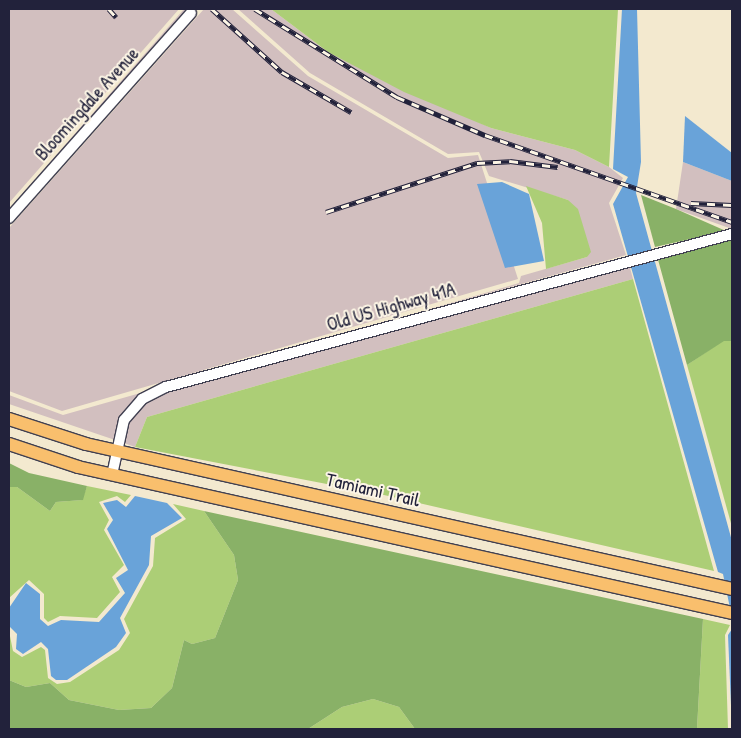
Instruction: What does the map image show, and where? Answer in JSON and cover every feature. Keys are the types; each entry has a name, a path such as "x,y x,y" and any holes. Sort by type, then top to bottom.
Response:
{"main road":[{"name":"Tamiami Trail","path":"9,419 117,452 732,589"},
{"path":"9,444 112,475 730,613"}],"street":[{"name":"Bloomingdale Avenue","path":"9,218 191,13"},
{"name":"Old US Highway 41A","path":"112,475 124,420 142,399 166,387 657,251 732,234"}],"shaded area":[{"path":"9,9 179,9 9,203"},
{"path":"184,9 189,9 9,211 9,209"},
{"path":"204,9 232,9 308,76 448,158 478,155 518,279 62,411 9,391 9,228"},
{"path":"238,9 271,9 328,52 491,128 575,150 609,167 623,178 609,203 626,255 406,316 519,283 521,276 587,257 568,200 489,176 479,152 448,154 310,73"},
{"path":"683,162 732,181 732,229 676,209"},
{"path":"629,264 633,279 147,417 135,447 124,443 129,422 145,403 168,391"},
{"path":"151,390 115,440 9,404 9,395 63,415"}],"green space":[{"path":"271,9 618,9 609,167 575,150 491,128 404,92 328,52"},
{"path":"526,186 568,200 578,209 591,252 587,257 546,269 542,223"},
{"path":"641,195 676,209 726,231 655,247"},
{"path":"732,238 732,341 724,341 687,365 657,256"},
{"path":"633,279 714,571 384,495 135,447 147,417"},
{"path":"724,340 732,341 732,527 687,365"},
{"path":"9,463 29,473 87,486 83,500 56,502 50,511 17,487 9,487"},
{"path":"87,486 131,495 125,502 117,496 99,502 109,520 104,530 124,565 112,577 120,592 97,618 60,616 48,622 44,618 44,594 29,580 9,598 9,487 17,487 50,511 56,502 82,500"},
{"path":"173,504 204,511 234,555 238,580 215,638 192,644 184,640 172,688 151,708 119,710 69,700 50,683 26,687 9,680 9,631 13,651 22,657 41,647 45,650 48,678 57,684 70,682 119,650 130,633 124,619 153,566 155,538 186,519"},
{"path":"204,511 703,619 697,729 415,729 399,707 373,699 342,707 308,729 9,729 9,680 26,687 50,683 69,700 119,710 151,708 172,688 184,640 192,644 215,638 238,580 234,555"},
{"path":"703,619 730,625 725,635 728,729 697,729"},
{"path":"373,699 399,707 415,729 308,729 342,707"}],"water":[{"path":"622,9 637,9 641,162 636,193 732,541 732,618 723,574 718,572 613,204 628,177 613,169"},
{"path":"685,116 732,153 732,181 683,162"},
{"path":"502,182 529,194 544,261 505,268 477,184"},
{"path":"135,496 167,503 182,518 151,536 149,565 120,618 126,633 116,647 67,680 56,680 51,676 48,649 41,642 23,654 16,649 17,634 9,626 9,608 26,583 40,594 40,619 48,626 61,620 99,622 125,593 116,578 128,570 107,529 113,520 103,503 117,500 126,507"},
{"path":"732,629 732,729 728,635"}],"railway":[{"path":"109,9 116,17"},
{"path":"212,9 282,72 351,112"},
{"path":"255,9 397,97 485,135 732,222"},
{"path":"326,212 477,163 510,161 558,167"},
{"path":"691,203 732,205"}]}
